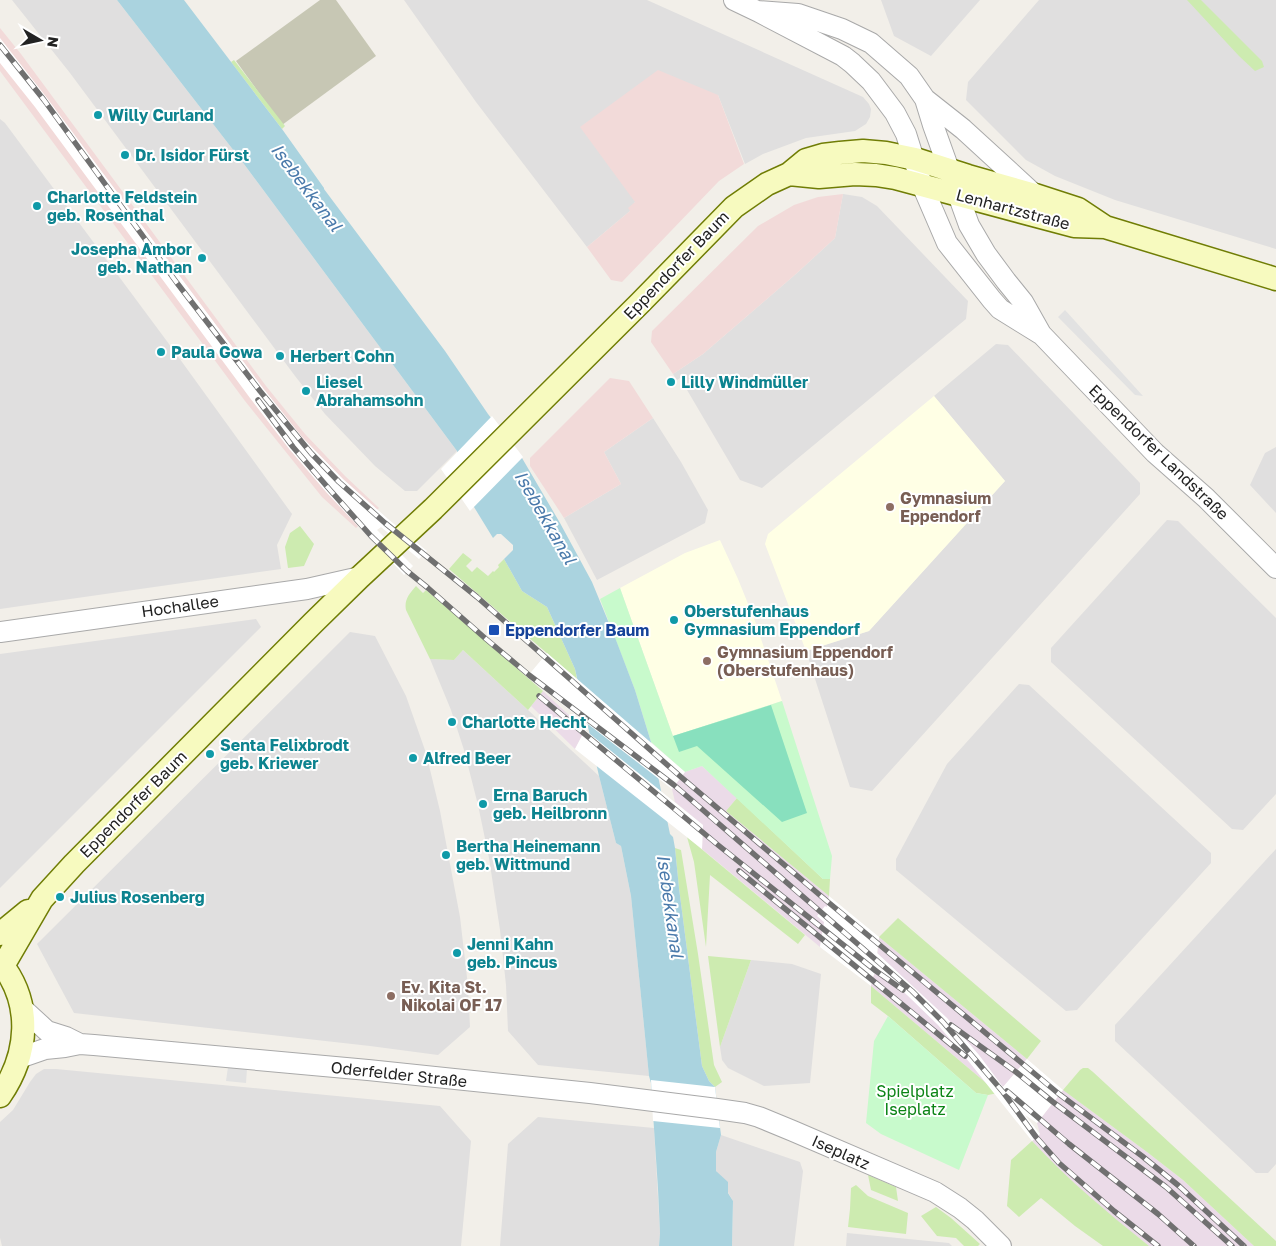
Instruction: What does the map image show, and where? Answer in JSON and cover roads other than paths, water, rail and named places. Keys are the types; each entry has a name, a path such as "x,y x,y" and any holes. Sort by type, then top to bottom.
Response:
{"main road":[{"name":"Eppendorfer Baum","path":"0,934 42,899 152,784 360,577 417,525 734,207 767,184 789,174 806,160 840,152 886,153 950,170"},
{"name":"Lenhartzstraße","path":"950,170 1078,209 1104,227"},
{"path":"789,174 819,177 855,174 876,175 922,185"},
{"name":"Lenhartzstraße","path":"922,185 1074,226 1104,227 1276,280"},
{"name":"Eppendorfer Baum","path":"2,964 42,899"},
{"path":"0,1096 14,1072 24,1033 22,1008 18,995 13,981 2,964"}],"street":[{"name":"Eppendorfer Landstraße","path":"734,0 843,56 879,90 896,113 906,134 922,185 947,243 1000,309 1042,335"},
{"path":"757,11 798,14 842,29 871,43 909,76 925,99 963,129 1035,195"},
{"name":"Eppendorfer Landstraße","path":"925,99 969,225 977,240 1023,302 1042,335 1155,453 1206,498 1276,568"},
{"name":"Hochallee","path":"0,632 307,589 360,577"},
{"name":"Oderfelder Straße","path":"22,1008 47,1031 80,1044"},
{"name":"Oderfelder Straße","path":"19,1058 45,1049 80,1044 377,1071 590,1093 718,1109"},
{"name":"Iseplatz","path":"718,1109 753,1115 777,1124 925,1188 960,1208 1001,1246"}],"water":[{"name":"Isebekkanal","path":"117,0 184,0 282,129 324,189 445,351 488,414 522,458 592,582 635,690 651,742 670,834 673,837 702,1066 709,1081 715,1087 721,1135 716,1152 716,1171 728,1182 728,1193 733,1201 732,1246 659,1246 658,1189 651,1083 631,896 621,846 616,843 599,776 575,669 547,607 522,591 504,559 513,550 513,545 501,534 497,534 493,538 474,507 457,451 241,160"}],"railway":[{"path":"0,45 44,100 177,283 260,391 311,453 339,482 385,523 477,597 681,777 828,902 1059,1094 1179,1186 1244,1246"},
{"path":"258,400 293,447 330,490 371,536 407,571 529,675 674,785 912,991 943,1022 1003,1092 1036,1137 1059,1163 1158,1246"},
{"path":"539,696 718,845 876,971 903,990"},
{"path":"739,871 965,1056"},
{"path":"951,1025 1016,1072 1166,1187 1232,1246"},
{"path":"1007,1091 1069,1144 1158,1214 1194,1246"}],"place":[{"name":"Willy Curland","path":"98,115"},
{"name":"Dr. Isidor Fürst","path":"125,155"},
{"name":"Charlotte Feldstein geb. Rosenthal","path":"37,206"},
{"name":"Josepha Ambor geb. Nathan","path":"202,258"},
{"name":"Paula Gowa","path":"161,352"},
{"name":"Herbert Cohn","path":"280,356"},
{"name":"Lilly Windmüller","path":"671,382"},
{"name":"Liesel Abrahamsohn","path":"306,391"},
{"name":"Gymnasium Eppendorf","path":"890,507"},
{"name":"Oberstufenhaus Gymnasium Eppendorf","path":"674,620"},
{"name":"Eppendorfer Baum","path":"494,630"},
{"name":"Gymnasium Eppendorf (Oberstufenhaus)","path":"707,661"},
{"name":"Charlotte Hecht","path":"452,722"},
{"name":"Senta Felixbrodt geb. Kriewer","path":"210,754"},
{"name":"Alfred Beer","path":"413,758"},
{"name":"Erna Baruch geb. Heilbronn","path":"483,804"},
{"name":"Bertha Heinemann geb. Wittmund","path":"446,855"},
{"name":"Julius Rosenberg","path":"60,897"},
{"name":"Jenni Kahn geb. Pincus","path":"457,953"},
{"name":"Ev. Kita St. Nikolai OF 17","path":"391,996"}],"park label":[{"name":"Spielplatz Iseplatz","path":"915,1100"}]}
